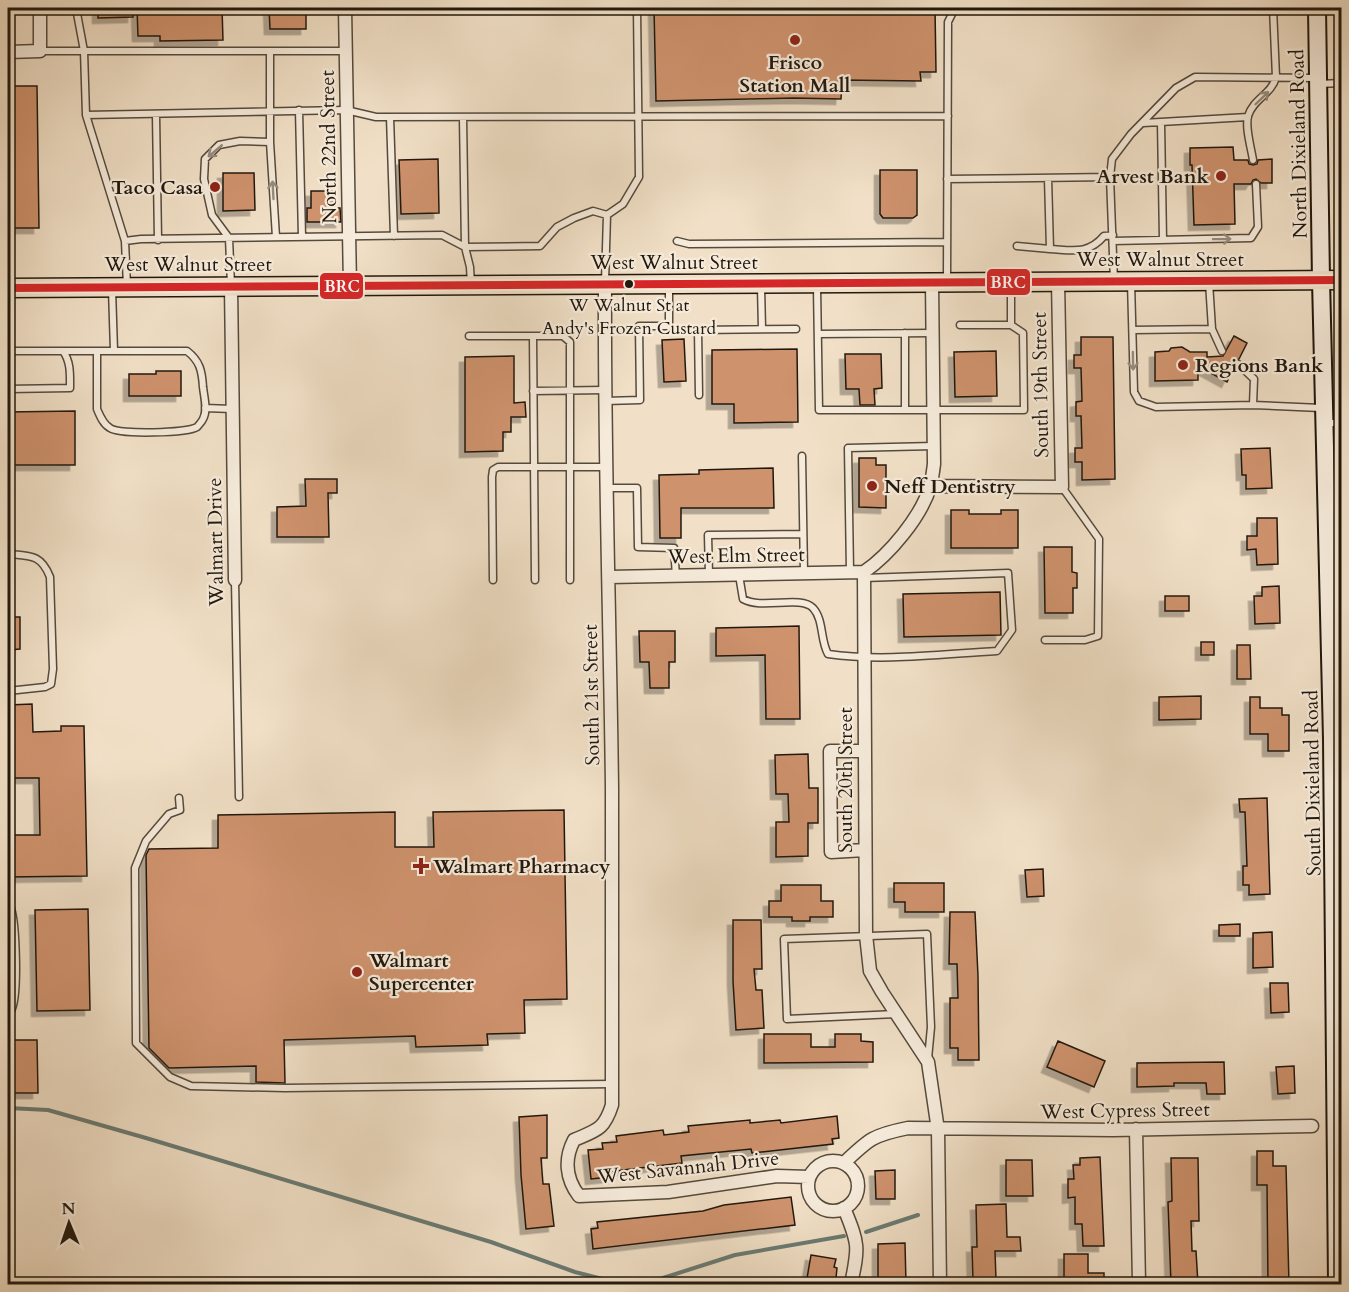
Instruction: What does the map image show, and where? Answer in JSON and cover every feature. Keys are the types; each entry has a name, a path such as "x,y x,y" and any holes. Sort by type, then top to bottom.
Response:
{"main road":[{"name":"North Dixieland Road","path":"1317,8 1321,280"},
{"name":"South Dixieland Road","path":"1321,280 1337,738 1338,922 1334,1107 1336,1284"},
{"name":"West Walnut Street","path":"8,288 1341,280"}],"street":[{"path":"8,52 40,51 40,8"},
{"name":"North 22nd Street","path":"345,8 350,286"},
{"path":"864,575 885,555 898,538 924,502 931,486 934,464 932,333 939,282"},
{"name":"South 19th Street","path":"1058,282 1062,487"},
{"name":"South 21st Street","path":"605,285 612,791 612,1105"},
{"name":"Walmart Drive","path":"231,286 235,580"},
{"path":"931,486 1062,487"},
{"name":"West Elm Street","path":"609,577 850,571 864,575"},
{"name":"South 20th Street","path":"864,575 866,935 870,971 928,1062 938,1130 940,1284"},
{"path":"864,751 830,751 831,852 865,850"},
{"path":"8,909 11,922 12,997 8,1010"},
{"name":"West Savannah Drive","path":"612,1105 606,1122 595,1131 574,1140 567,1152 571,1185 579,1196 668,1192 777,1176 809,1177"},
{"name":"West Cypress Street","path":"938,1130 1136,1130 1312,1126"},
{"path":"844,1163 868,1140 885,1132 908,1128 938,1130"},
{"path":"1136,1130 1139,1284"},
{"path":"836,1161 844,1163 855,1174 858,1182 855,1197 844,1208 836,1211 819,1207 809,1194 809,1177 820,1164 836,1161"},
{"path":"844,1208 856,1238 858,1253 851,1284"}],"lane":[{"path":"8,17 11,8"},
{"path":"76,8 84,51 86,115 125,241 114,351"},
{"path":"607,215 623,204 639,177 637,8"},
{"path":"939,282 947,242 948,22 955,8"},
{"path":"1253,160 1248,117 1254,105 1274,86 1276,77 1273,8"},
{"path":"40,51 346,51"},
{"path":"270,51 270,142 276,237"},
{"path":"1341,83 1276,77 1195,77 1176,88 1142,123 1112,159 1110,177 1113,238 1133,330 1134,392 1139,401 1155,406 1253,405 1324,416 1341,423"},
{"path":"299,110 302,237"},
{"path":"86,115 346,110 376,117 948,116"},
{"path":"156,115 158,240"},
{"path":"390,117 394,236"},
{"path":"463,117 465,246 471,285"},
{"path":"1142,123 1248,117"},
{"path":"1161,122 1164,240"},
{"path":"231,286 229,238 212,215 204,179 206,159 219,145 240,141 270,142"},
{"path":"947,179 1110,177"},
{"path":"1048,178 1050,249"},
{"path":"1017,246 1085,250 1096,245 1104,236 1164,240 1251,238 1258,227 1256,184"},
{"path":"125,241 442,235 465,246 540,246 557,227 574,218 593,211 607,215"},
{"path":"605,285 607,215"},
{"path":"677,241 689,244 947,242"},
{"path":"1209,281 1212,329 1222,351"},
{"path":"1011,282 1011,325"},
{"path":"817,283 819,410 1024,410 1023,333 1011,325 960,325"},
{"path":"533,392 570,392 640,400 639,326 669,326 669,284"},
{"path":"761,284 762,329"},
{"path":"699,395 698,330 796,329"},
{"path":"1133,330 1212,329"},
{"path":"905,333 905,410"},
{"path":"818,334 932,333"},
{"path":"469,336 563,336 570,342 570,580"},
{"path":"533,336 535,580"},
{"path":"8,351 97,351 114,351 187,351 196,358 201,368 205,408 203,420 197,427 186,430 134,432 110,429 97,409 97,351"},
{"path":"8,389 70,388 68,358 63,351"},
{"path":"1238,364 1254,379 1253,405"},
{"path":"205,408 232,409"},
{"path":"850,571 848,448 934,446"},
{"path":"802,456 804,573"},
{"path":"493,580 493,470 498,467 608,467"},
{"path":"1045,640 1085,640 1098,636 1099,539 1062,487"},
{"path":"608,488 637,488 638,547 674,548 676,576"},
{"path":"709,575 708,535 803,534"},
{"path":"8,554 34,556 45,565 51,577 53,669 51,684 45,687 8,691"},
{"path":"738,574 743,599 751,603 805,603 813,609 821,625 823,646 828,654 864,657 997,651 1012,630 1008,573 864,575"},
{"name":"Walmart Drive","path":"235,580 239,797"},
{"path":"179,798 180,810 169,814 146,841 135,868 136,1043 170,1077 190,1086 273,1088 612,1084"},
{"path":"897,1014 787,1019 784,939 927,934 932,1027 928,1062"}],"building":[{"path":"98,8 133,8 133,17 98,18"},
{"path":"137,8 222,8 223,40 160,41 160,36 138,36"},
{"path":"269,8 306,8 306,29 270,29"},
{"name":"Frisco Station Mall","path":"654,8 935,8 936,72 920,72 921,81 842,80 841,99 656,101"},
{"path":"8,86 37,86 39,228 8,228"},
{"path":"1233,147 1234,160 1248,160 1249,164 1253,165 1257,164 1258,160 1272,159 1272,183 1261,183 1256,179 1251,184 1234,184 1235,224 1194,225 1190,148"},
{"path":"438,159 439,213 401,214 399,160"},
{"path":"880,170 917,170 917,215 913,218 883,218 880,214"},
{"path":"223,173 254,173 255,210 223,211"},
{"path":"311,191 335,191 335,208 340,208 341,222 307,222 307,208 311,208"},
{"path":"1234,336 1247,343 1239,359 1233,362 1234,367 1227,382 1198,366 1198,380 1155,381 1155,352 1182,347 1190,352 1207,352 1207,357 1223,356"},
{"path":"1081,337 1113,337 1115,479 1082,480 1082,462 1075,462 1075,448 1082,448 1081,416 1076,416 1076,402 1082,401 1081,368 1074,368 1074,355 1081,355"},
{"path":"684,339 686,381 664,382 662,340"},
{"path":"797,349 798,422 734,423 734,404 712,404 712,350"},
{"path":"996,351 997,396 955,397 954,352"},
{"path":"845,354 881,354 882,388 874,389 875,405 860,405 859,389 846,389"},
{"path":"514,356 514,403 525,402 526,417 511,417 511,432 503,432 503,451 465,452 465,357"},
{"path":"156,371 181,371 181,396 129,396 129,374 156,374"},
{"path":"75,411 75,465 8,465 8,412"},
{"path":"1270,448 1272,488 1246,489 1246,475 1242,475 1241,449"},
{"name":"Neff Dentistry","path":"859,458 876,458 876,465 886,465 886,508 859,507"},
{"path":"773,468 774,508 681,508 681,538 660,538 659,475 699,474 699,470"},
{"path":"305,479 337,479 337,493 328,493 329,537 277,537 277,507 306,506"},
{"path":"951,510 969,510 969,514 1001,514 1001,510 1018,510 1018,548 951,548"},
{"path":"1257,518 1277,518 1278,564 1257,565 1256,549 1247,550 1247,536 1257,536"},
{"path":"1044,547 1072,547 1072,572 1077,573 1077,588 1073,588 1073,613 1045,613"},
{"path":"1279,586 1280,623 1255,624 1254,596 1262,596 1262,587"},
{"path":"1000,592 1001,635 904,637 903,594"},
{"path":"1165,596 1189,596 1189,611 1165,611"},
{"path":"8,617 20,617 20,649 8,650"},
{"path":"799,626 800,719 766,719 765,655 716,656 716,628"},
{"path":"639,631 675,631 675,662 669,662 669,688 650,688 649,662 640,662"},
{"path":"1201,642 1214,642 1214,655 1201,655"},
{"path":"1237,645 1250,645 1251,679 1237,679"},
{"path":"1201,696 1201,719 1159,720 1159,697"},
{"path":"1250,697 1260,697 1260,708 1282,708 1282,715 1289,715 1289,751 1268,751 1268,734 1250,734"},
{"path":"32,704 33,732 61,731 61,726 84,726 87,876 8,877 9,835 40,835 39,778 8,778 8,705"},
{"path":"808,754 809,788 818,788 818,823 808,823 808,856 776,857 776,822 789,822 788,794 776,794 775,755"},
{"path":"1267,798 1270,894 1249,895 1249,885 1243,885 1243,866 1247,866 1245,812 1240,812 1239,799"},
{"name":"Walmart Supercenter","path":"564,810 567,999 524,1000 525,1033 487,1034 488,1045 416,1047 415,1036 284,1040 285,1083 256,1082 256,1066 169,1068 149,1048 146,855 149,849 218,848 218,815 395,812 395,847 434,847 433,812"},
{"path":"1043,869 1044,896 1027,897 1025,870"},
{"path":"894,883 944,883 944,912 905,912 905,902 894,902"},
{"path":"781,885 821,885 821,901 833,901 833,917 810,917 810,921 792,921 792,917 769,917 769,901 781,901"},
{"path":"88,909 90,1010 37,1011 35,910"},
{"path":"950,912 975,912 979,1060 958,1060 958,1048 950,1048 950,998 958,998 957,964 949,964"},
{"path":"733,920 761,920 762,969 754,969 756,990 762,990 764,1028 736,1030"},
{"path":"1240,924 1240,936 1219,936 1219,925"},
{"path":"1272,932 1273,967 1253,968 1253,933"},
{"path":"1270,983 1288,983 1289,1012 1271,1013"},
{"path":"764,1034 811,1034 811,1047 835,1047 835,1034 861,1034 861,1041 873,1042 873,1062 764,1063"},
{"path":"8,1040 37,1040 38,1093 8,1093"},
{"path":"1058,1041 1105,1061 1094,1087 1047,1067"},
{"path":"1224,1062 1225,1094 1207,1094 1206,1083 1174,1083 1174,1086 1137,1087 1137,1063"},
{"path":"1294,1066 1295,1093 1278,1094 1276,1067"},
{"path":"547,1115 547,1158 541,1158 543,1184 549,1184 554,1226 526,1229 519,1117"},
{"path":"837,1116 839,1138 832,1139 833,1144 752,1153 751,1149 681,1156 682,1163 608,1172 609,1177 591,1179 588,1150 603,1149 602,1143 617,1142 616,1136 663,1130 664,1135 689,1132 688,1126 750,1120 750,1123 780,1120 781,1123"},
{"path":"1257,1151 1273,1151 1273,1166 1286,1166 1289,1284 1268,1284 1267,1185 1257,1185"},
{"path":"1100,1157 1104,1246 1083,1246 1082,1224 1075,1224 1075,1197 1068,1198 1068,1179 1074,1179 1073,1165 1080,1165 1080,1158"},
{"path":"1171,1158 1198,1158 1199,1221 1191,1221 1192,1251 1196,1251 1198,1284 1171,1284 1168,1202 1172,1201"},
{"path":"1006,1160 1032,1160 1033,1196 1006,1196"},
{"path":"895,1170 895,1199 876,1199 875,1171"},
{"path":"791,1197 795,1225 593,1249 591,1229 598,1228 597,1222 703,1211 724,1205"},
{"path":"1006,1204 1007,1237 1020,1237 1021,1251 995,1251 996,1280 973,1280 972,1247 977,1247 976,1205"},
{"path":"905,1243 906,1284 878,1284 878,1244"},
{"path":"1064,1254 1088,1254 1088,1273 1104,1273 1104,1284 1064,1283"},
{"path":"811,1255 836,1259 834,1267 837,1268 836,1278 833,1278 832,1284 806,1284"}],"waterway":[{"path":"8,1108 48,1110 146,1138 491,1242 575,1272 622,1284"},
{"path":"866,1232 918,1215"},
{"path":"644,1284 735,1255 844,1236"}],"transit line":[{"name":"BRC","path":"8,288 1342,280"}],"place":[{"name":"Frisco Station Mall","path":"795,40"},
{"name":"Arvest Bank","path":"1221,176"},
{"name":"Taco Casa","path":"215,187"},
{"name":"W Walnut St at Andy's Frozen Custard","path":"629,284"},
{"name":"Regions Bank","path":"1183,365"},
{"name":"Neff Dentistry","path":"872,486"},
{"name":"Walmart Pharmacy","path":"421,866"},
{"name":"Walmart Supercenter","path":"357,972"}]}
